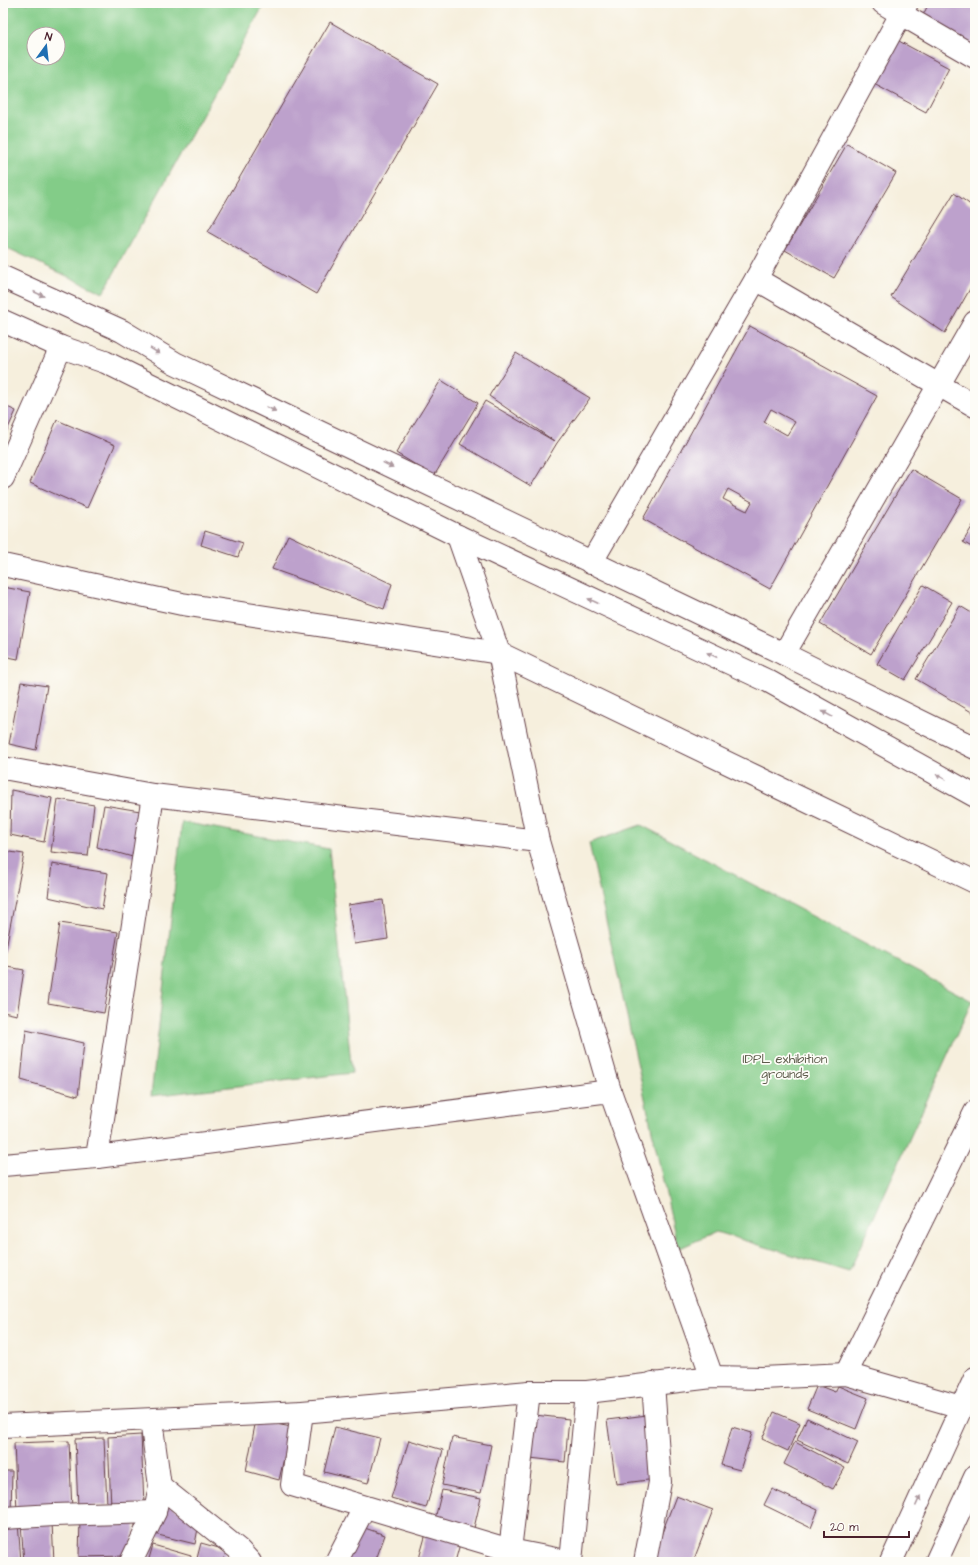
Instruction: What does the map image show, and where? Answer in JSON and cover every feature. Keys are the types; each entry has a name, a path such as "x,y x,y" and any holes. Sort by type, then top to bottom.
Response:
{"street":[{"path":"883,3 904,9 975,57"},
{"path":"591,563 756,279 904,9"},
{"path":"3,278 122,332 175,362 591,563 784,654 975,748"},
{"path":"756,279 975,406"},
{"path":"3,321 61,347 105,362 458,536 768,681 975,796"},
{"path":"784,654 975,322"},
{"path":"3,478 61,347"},
{"path":"458,536 499,653 538,841 610,1091 712,1377"},
{"path":"3,565 182,604 499,653 975,882"},
{"path":"3,768 153,795 538,841"},
{"path":"97,1157 153,795"},
{"path":"3,1165 97,1157 610,1091"},
{"path":"846,1374 975,1112"},
{"path":"3,1426 302,1412 529,1392 587,1392 712,1377 762,1378 846,1374 961,1407"},
{"path":"891,1562 975,1378"},
{"path":"645,1562 660,1482 654,1383"},
{"path":"508,1556 529,1392"},
{"path":"302,1412 292,1485 508,1556 571,1562 587,1392"},
{"path":"131,1562 155,1512 160,1486 151,1420"},
{"path":"936,1562 975,1477"},
{"path":"160,1486 238,1549 250,1562"},
{"path":"336,1562 364,1508"},
{"path":"3,1518 54,1514 155,1512"}],"green space":[{"path":"3,3 265,3 103,293 3,246"},
{"path":"182,822 329,849 352,1073 151,1096"},
{"name":"IDPL exhibition grounds","path":"641,825 972,1001 849,1272 716,1232 678,1249 589,843"}],"building":[{"path":"929,3 975,3 975,37 971,44 922,17"},
{"path":"330,22 438,84 316,294 208,232"},
{"path":"897,40 949,68 926,112 874,84"},
{"path":"847,144 896,173 834,278 785,250"},
{"path":"954,193 975,208 975,280 945,333 891,297"},
{"path":"750,326 877,396 770,589 643,519","holes":["771,409 795,422 787,435 764,422","728,489 752,502 747,511 723,499"]},
{"path":"516,353 590,398 557,443 531,486 460,444 485,401 554,441 489,396"},
{"path":"441,380 478,403 434,476 396,453"},
{"path":"3,405 16,411 3,439"},
{"path":"57,420 115,445 87,508 30,483"},
{"path":"911,469 962,499 871,654 820,624"},
{"path":"975,522 975,549 963,542"},
{"path":"205,531 243,543 238,557 201,545"},
{"path":"288,535 392,584 384,609 272,569"},
{"path":"923,585 952,602 905,680 877,664"},
{"path":"3,587 30,592 18,659 3,656"},
{"path":"960,606 975,615 975,714 916,679"},
{"path":"21,682 47,686 36,750 9,744"},
{"path":"11,790 52,798 44,842 10,835"},
{"path":"58,799 94,805 88,856 51,852"},
{"path":"104,805 146,812 136,858 97,847"},
{"path":"3,851 24,854 4,958 3,957"},
{"path":"52,864 108,873 102,909 48,897"},
{"path":"383,900 388,939 354,944 348,905"},
{"path":"60,923 118,932 104,1013 48,1003"},
{"path":"3,966 24,970 17,1015 3,1012"},
{"path":"26,1030 84,1043 78,1096 21,1080"},
{"path":"817,1385 835,1392 838,1386 868,1398 856,1429 807,1409"},
{"path":"774,1412 800,1423 788,1451 762,1439"},
{"path":"535,1415 569,1419 565,1462 530,1458"},
{"path":"647,1415 656,1479 616,1484 607,1420"},
{"path":"807,1418 858,1442 848,1464 797,1440"},
{"path":"256,1420 291,1427 279,1480 246,1471"},
{"path":"335,1427 380,1438 368,1483 324,1472"},
{"path":"732,1427 752,1433 740,1470 721,1465"},
{"path":"141,1435 144,1505 111,1507 108,1437"},
{"path":"452,1437 491,1445 481,1493 442,1485"},
{"path":"104,1438 107,1505 78,1507 75,1439"},
{"path":"409,1440 443,1450 426,1508 391,1498"},
{"path":"69,1441 72,1510 17,1512 14,1443"},
{"path":"795,1442 845,1468 833,1489 784,1464"},
{"path":"3,1471 12,1471 11,1513 3,1513"},
{"path":"772,1489 818,1510 811,1528 764,1505"},
{"path":"442,1490 481,1498 474,1528 435,1519"},
{"path":"676,1496 713,1510 693,1562 651,1562"},
{"path":"163,1501 199,1523 195,1544 154,1534"},
{"path":"80,1519 136,1520 129,1556 79,1557"},
{"path":"18,1522 21,1562 3,1562 3,1523"},
{"path":"52,1523 54,1562 24,1562 21,1525"},
{"path":"356,1525 385,1535 375,1562 342,1562"},
{"path":"427,1530 461,1540 455,1562 418,1562"},
{"path":"201,1543 226,1550 223,1562 196,1562"},
{"path":"153,1545 191,1556 190,1562 148,1562"}]}
